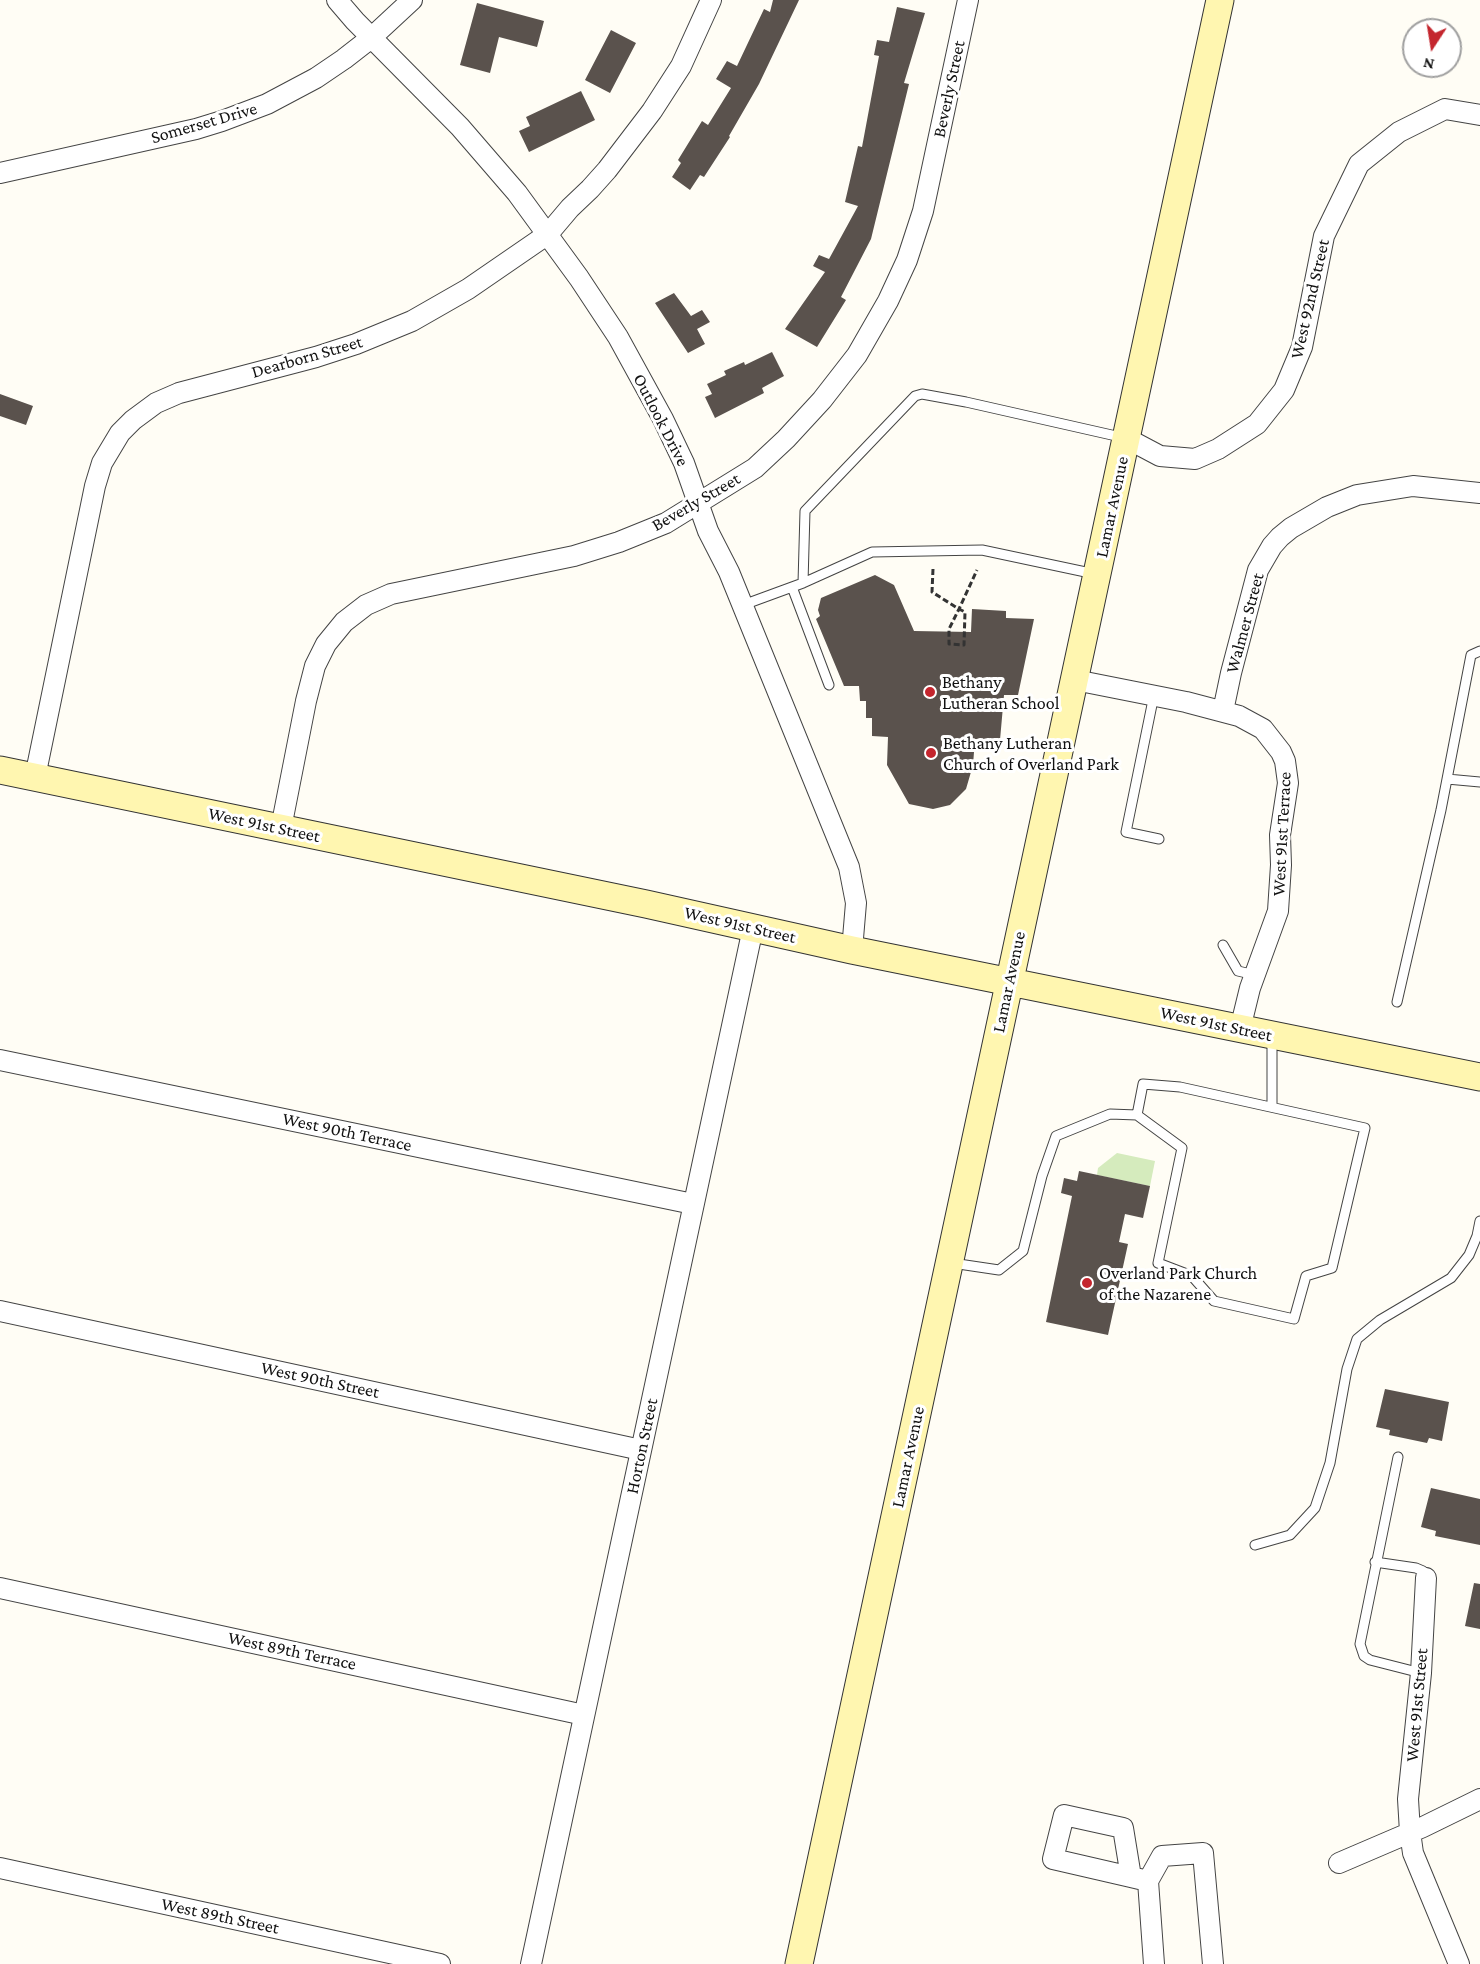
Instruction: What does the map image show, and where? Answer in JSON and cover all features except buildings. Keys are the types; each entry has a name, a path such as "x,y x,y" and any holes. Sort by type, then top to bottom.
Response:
{"street":[{"name":"Outlook Drive","path":"337,0 371,38 460,128 516,193 548,234 618,337 676,445 708,531 720,552 743,605 849,867 856,903 852,950"},
{"name":"Somerset Drive","path":"0,173 222,121 267,104 316,78 371,38 412,0"},
{"name":"Dearborn Street","path":"35,777 95,486 102,463 120,433 156,403 179,393 356,345 412,321 468,290 548,234 607,170 652,111 681,66 711,0"},
{"name":"Beverly Street","path":"280,828 315,666 326,644 344,622 366,605 391,594 574,556 619,542 666,523 755,468 822,400 857,355 888,301 907,260 923,211 968,0"},
{"name":"Lamar Avenue","path":"799,1964 1220,0"},
{"name":"West 92nd Street","path":"1126,438 1160,456 1195,459 1218,449 1257,424 1284,390 1302,347 1324,236 1359,164 1399,132 1445,109 1480,115"},
{"name":"Walmer Street","path":"1223,711 1258,570 1280,537 1327,507 1357,495 1413,486 1480,493"},
{"name":"West 91st Terrace","path":"1074,680 1154,695 1223,711 1252,721 1263,729 1281,752 1285,761 1288,783 1280,835 1278,911 1255,975 1240,1029"},
{"name":"West 91st Street","path":"0,770 852,950 1480,1077"},
{"name":"Horton Street","path":"531,1964 753,928"},
{"name":"West 90th Terrace","path":"0,1060 693,1204"},
{"name":"West 90th Street","path":"0,1311 641,1450"},
{"name":"West 91st Street","path":"1426,1578 1421,1673 1408,1799 1410,1832 1413,1853 1459,1964"},
{"name":"West 89th Terrace","path":"0,1588 584,1715"},
{"path":"1339,1863 1480,1799"},
{"path":"1154,1964 1139,1879 1162,1856 1203,1853 1213,1964"},
{"name":"West 89th Street","path":"0,1868 440,1964"}],"lane":[{"path":"803,583 805,511 915,396 922,394 966,402 1126,438"},
{"path":"743,605 803,583 872,552 982,550 1097,574"},
{"path":"792,587 829,685"},
{"path":"1397,1002 1447,779 1471,655 1480,651"},
{"path":"1154,695 1126,832 1159,839"},
{"path":"1447,779 1480,782"},
{"path":"1223,945 1238,971 1255,975"},
{"path":"1272,1035 1272,1107"},
{"path":"950,1263 999,1270 1023,1251 1042,1176 1056,1136 1110,1114 1137,1115 1182,1148 1158,1263 1192,1276 1214,1300 1294,1318 1306,1276 1332,1268 1365,1128 1180,1087 1143,1084 1137,1115"},
{"path":"1255,1545 1290,1535 1315,1508 1330,1463 1347,1369 1357,1339 1380,1320 1451,1278 1469,1255 1480,1221"},
{"path":"1398,1457 1360,1644 1364,1656 1370,1660 1421,1673"},
{"path":"1375,1563 1423,1571 1426,1578"}],"path":[{"path":"933,569 932,592 959,609 965,612 964,645 949,644 949,629 959,609 977,570"}],"green space":[{"path":"1117,1153 1155,1161 1150,1186 1097,1175 1098,1168"}],"place":[{"name":"Bethany Lutheran School","path":"930,692"},
{"name":"Bethany Lutheran Church of Overland Park","path":"931,753"},
{"name":"Overland Park Church of the Nazarene","path":"1087,1283"}]}
